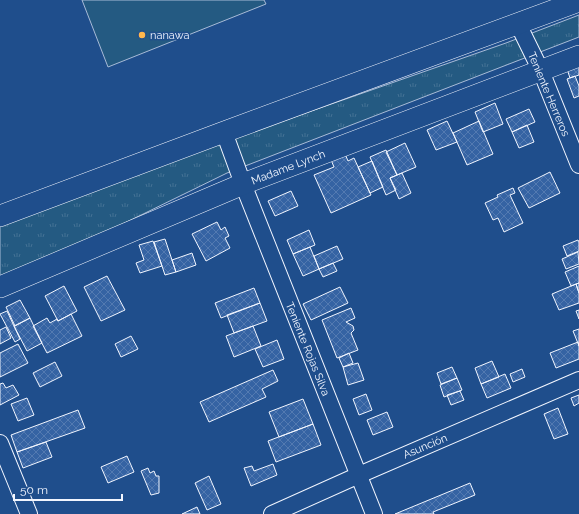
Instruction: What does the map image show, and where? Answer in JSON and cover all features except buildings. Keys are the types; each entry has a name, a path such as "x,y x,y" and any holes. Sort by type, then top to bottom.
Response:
{"main road":[{"path":"0,216 579,1"},
{"name":"Madame Lynch","path":"0,287 243,184 579,56"}],"street":[{"name":"Teniente Herreros","path":"518,24 541,71 579,166"},
{"name":"Teniente Rojas Silva","path":"224,132 243,184 374,514"},
{"name":"Asunción","path":"272,514 579,380"},
{"path":"0,443 29,514"}],"green space":[{"name":"nanawa","path":"82,0 264,0 266,4 108,67"},
{"path":"579,15 579,37 227,173 0,284 0,224 214,145 506,43"}],"place":[{"name":"nanawa","path":"142,35"}]}
